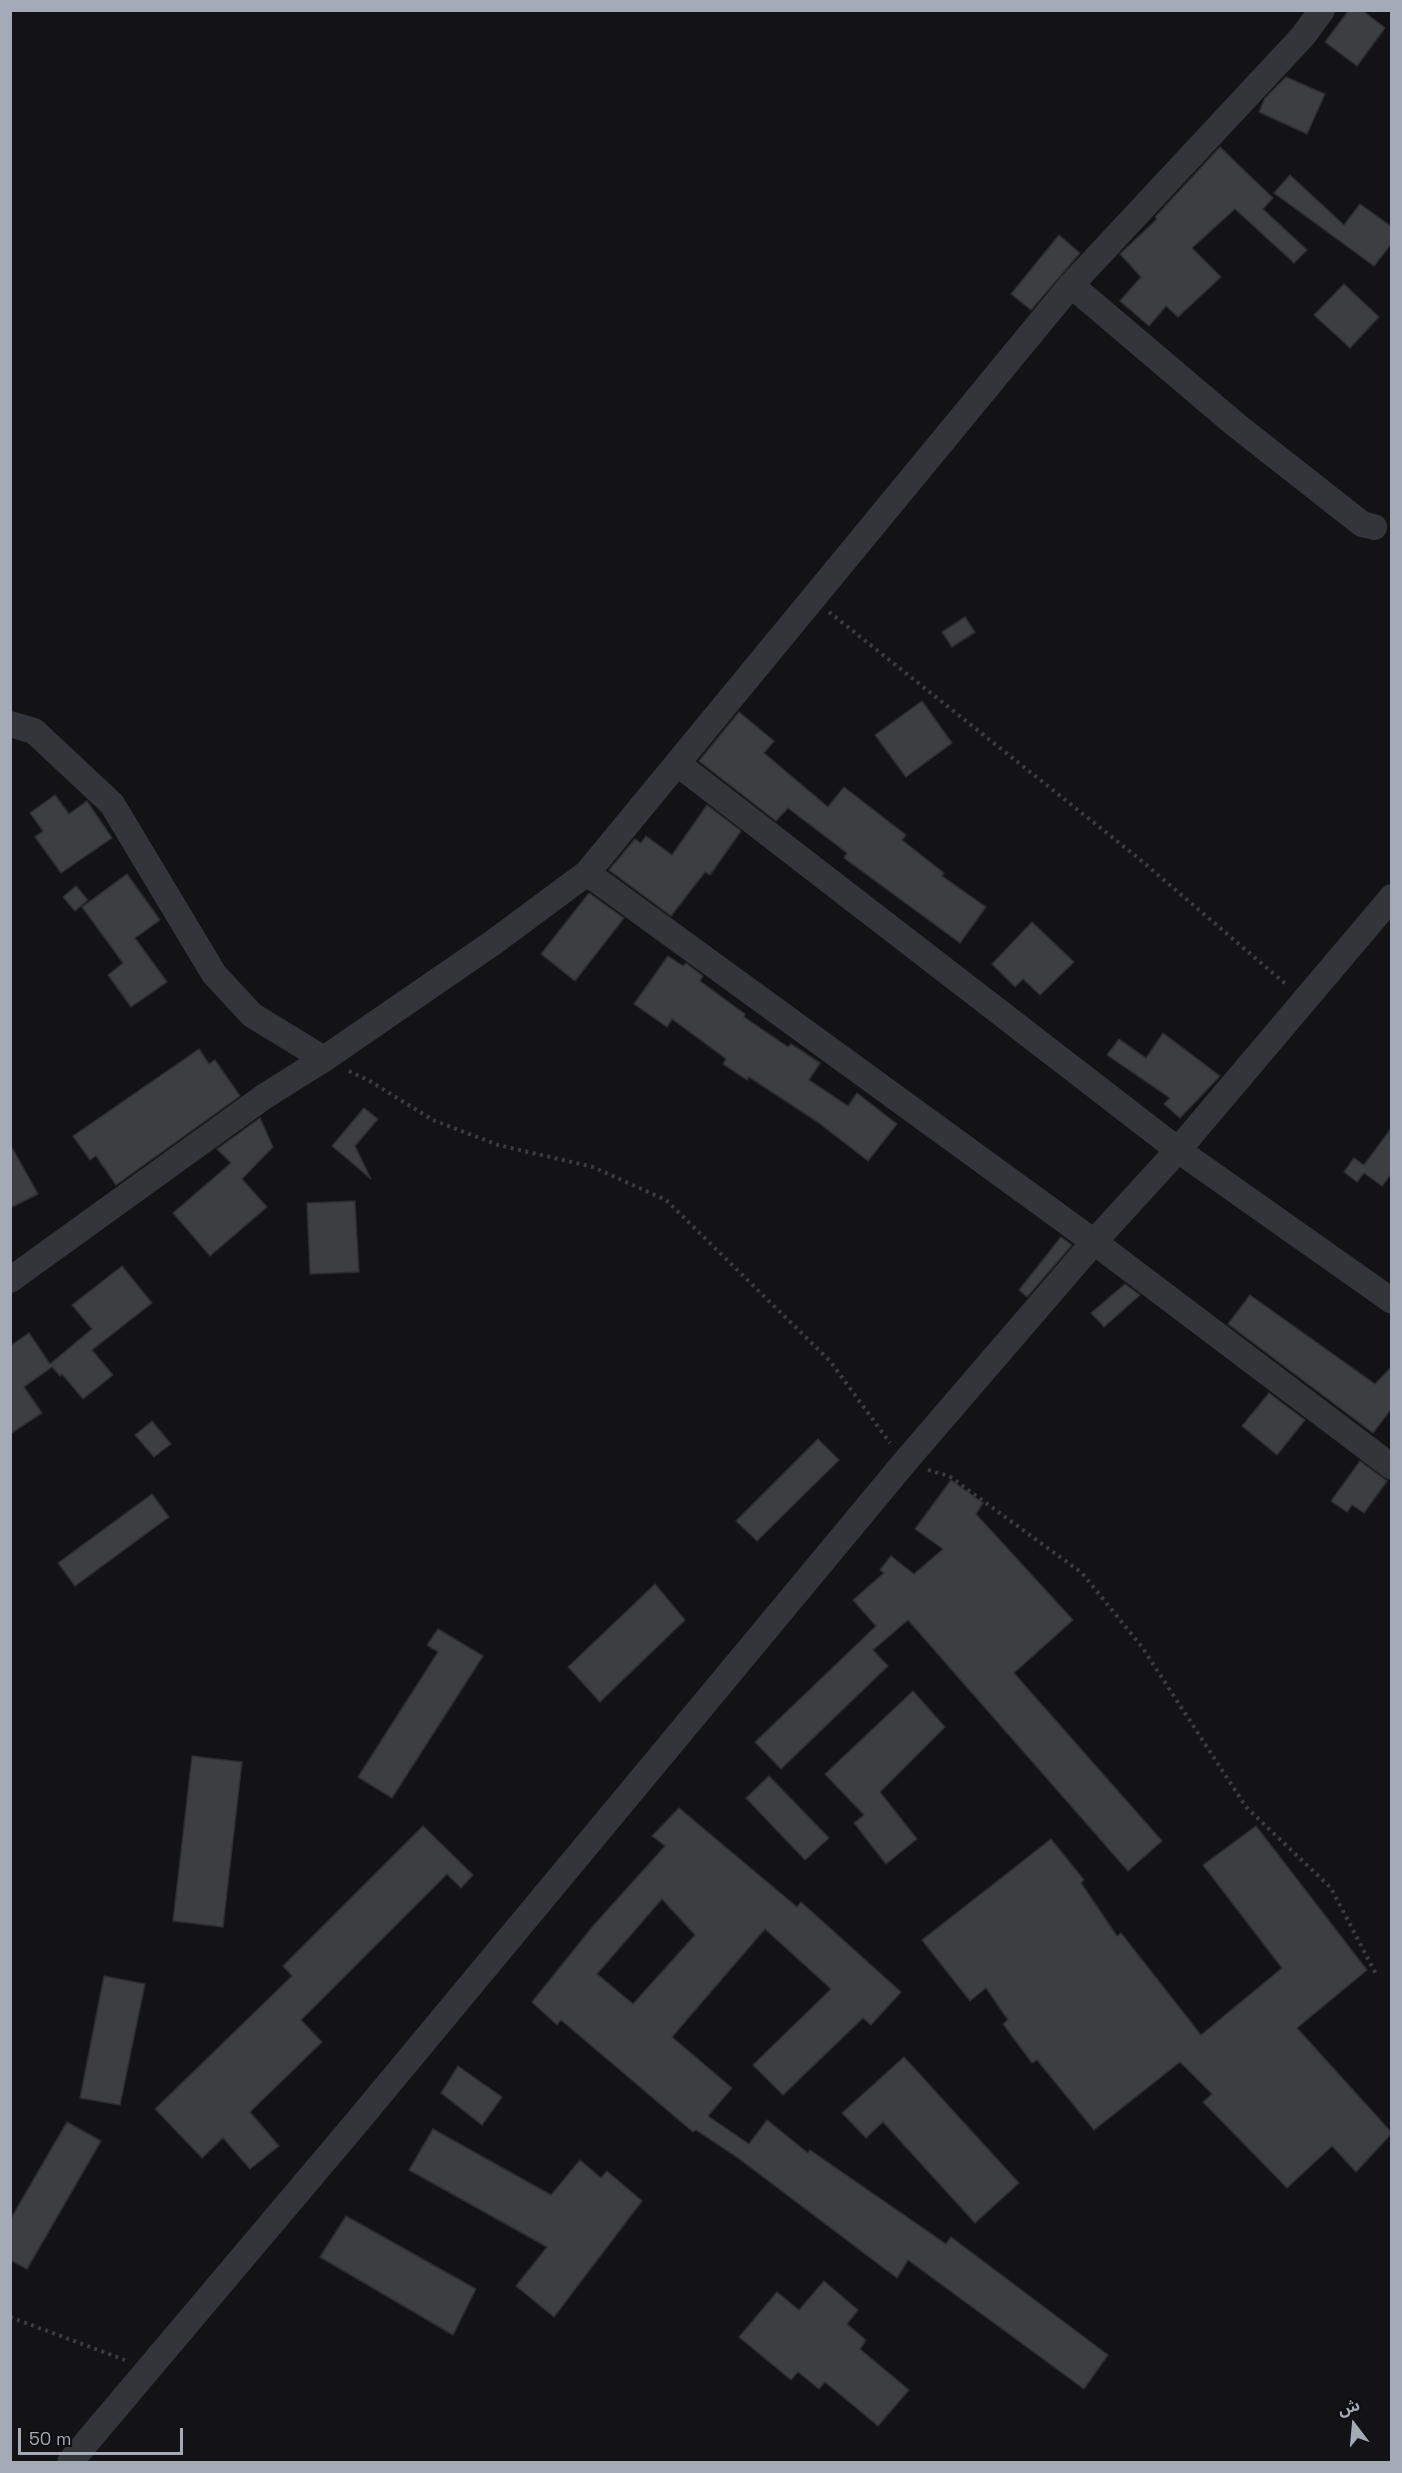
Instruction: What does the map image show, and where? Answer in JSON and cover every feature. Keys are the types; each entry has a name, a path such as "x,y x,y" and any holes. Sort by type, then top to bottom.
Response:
{"street":[{"path":"10,1280 265,1096 324,1059 494,942 587,873 1071,285 1294,45 1322,10"},
{"path":"1071,285 1236,425 1362,524 1374,527"},
{"path":"10,724 34,731 112,804 214,974 252,1015 324,1059"},
{"path":"678,764 1178,1150 1392,1301"},
{"path":"587,873 1094,1242 1392,1467"},
{"path":"70,2463 357,2122 904,1463 1094,1242 1178,1150 1392,897"}],"path":[{"path":"812,598 1137,857 1305,1000"},
{"path":"10,2317 148,2369"}],"building":[{"path":"1349,10 1362,10 1385,28 1357,66 1325,42"},
{"path":"1286,77 1325,94 1307,134 1259,112 1265,98"},
{"path":"1220,147 1273,198 1263,209 1307,250 1294,263 1235,209 1192,248 1221,277 1178,317 1166,306 1149,326 1120,301 1141,277 1120,254 1157,219 1155,217"},
{"path":"1290,175 1344,225 1360,204 1392,227 1392,243 1374,266 1274,193"},
{"path":"1059,235 1080,253 1031,310 1011,294"},
{"path":"1344,284 1379,317 1350,348 1314,315"},
{"path":"965,617 975,632 952,647 942,632"},
{"path":"922,701 952,743 906,777 875,735"},
{"path":"739,712 774,741 764,753 828,807 844,787 906,835 902,840 944,873 942,876 986,907 960,943 844,858 847,853 788,808 776,821 699,761"},
{"path":"55,795 69,814 87,801 112,838 61,873 35,837 43,831 30,813"},
{"path":"707,805 741,831 710,875 705,872 671,916 609,870 635,839 641,843 646,836 672,855"},
{"path":"127,874 160,920 135,938 167,982 131,1007 108,975 123,963 82,907"},
{"path":"76,886 88,900 75,911 63,897"},
{"path":"589,893 624,918 575,981 541,954"},
{"path":"1032,922 1074,962 1040,995 1023,979 1015,987 992,964"},
{"path":"668,956 683,966 686,963 703,976 700,981 745,1014 744,1017 788,1047 791,1044 820,1063 809,1080 848,1106 857,1093 897,1124 868,1161 819,1123 749,1077 747,1080 723,1064 726,1059 672,1019 667,1027 634,1004"},
{"path":"1163,1033 1220,1076 1180,1118 1164,1104 1170,1098 1107,1055 1119,1039 1146,1058"},
{"path":"199,1049 209,1064 215,1060 240,1096 116,1185 96,1156 90,1160 73,1136"},
{"path":"364,1108 378,1119 355,1146 371,1179 332,1146"},
{"path":"260,1118 273,1147 242,1179 267,1207 210,1256 173,1213 231,1163 217,1149"},
{"path":"1392,1127 1392,1173 1382,1186 1364,1173 1357,1182 1344,1172 1354,1158 1364,1165"},
{"path":"10,1144 38,1194 10,1208"},
{"path":"355,1201 359,1272 310,1274 307,1203"},
{"path":"1061,1237 1072,1245 1027,1297 1019,1290"},
{"path":"122,1266 152,1303 92,1350 113,1375 83,1399 62,1374 60,1376 52,1367 24,1387 42,1413 10,1434 10,1346 29,1333 50,1364 92,1329 72,1305"},
{"path":"1125,1284 1140,1295 1104,1327 1091,1313"},
{"path":"1250,1295 1375,1384 1392,1366 1392,1408 1373,1433 1228,1324"},
{"path":"1269,1393 1305,1420 1277,1455 1242,1426"},
{"path":"152,1421 171,1444 154,1457 135,1435"},
{"path":"818,1439 839,1460 757,1541 736,1521"},
{"path":"1360,1461 1387,1481 1364,1513 1352,1505 1347,1512 1331,1501"},
{"path":"951,1480 983,1503 976,1514 1073,1620 1014,1673 1162,1841 1128,1871 908,1620 873,1650 888,1666 781,1769 755,1742 876,1626 853,1600 884,1573 880,1570 891,1556 914,1574 943,1549 915,1529"},
{"path":"152,1494 169,1517 75,1586 58,1563"},
{"path":"655,1584 685,1620 600,1702 568,1667"},
{"path":"438,1629 483,1656 392,1798 358,1777 438,1652 427,1645"},
{"path":"913,1691 945,1727 880,1792 917,1839 886,1864 854,1823 864,1815 825,1774"},
{"path":"192,1756 242,1762 223,1927 173,1921"},
{"path":"769,1776 829,1838 805,1860 746,1798"},
{"path":"679,1808 797,1907 801,1902 901,1992 871,2025 863,2018 783,2095 753,2065 831,1989 765,1929 672,2037 732,2088 708,2116 749,2144 767,2120 808,2153 810,2150 946,2244 951,2237 1108,2355 1084,2389 908,2260 897,2278 738,2158 696,2130 693,2132 561,2020 557,2025 532,2002 593,1926 665,1846 652,1836","holes":["662,1899 695,1935 633,2004 597,1974"]},
{"path":"423,1826 473,1875 461,1888 447,1874 301,2020 322,2042 250,2112 279,2146 250,2169 223,2138 202,2158 155,2109 292,1976 283,1966"},
{"path":"1256,1826 1367,1970 1297,2028 1392,2133 1356,2172 1332,2146 1287,2188 1203,2102 1212,2094 1180,2062 1094,2130 1037,2060 1032,2063 1003,2024 1008,2020 986,1988 970,2001 922,1940 1051,1839 1084,1880 1081,1883 1117,1936 1121,1933 1201,2035 1282,1968 1203,1865"},
{"path":"104,1976 145,1984 120,2105 80,2098"},
{"path":"904,2057 1019,2183 975,2223 883,2122 866,2138 842,2113"},
{"path":"458,2066 502,2097 482,2125 441,2093"},
{"path":"67,2122 101,2141 27,2269 10,2260 10,2220"},
{"path":"433,2129 551,2195 580,2160 601,2178 607,2171 642,2201 554,2317 516,2286 547,2247 409,2170"},
{"path":"346,2216 476,2289 453,2335 320,2257"},
{"path":"824,2281 858,2310 847,2324 866,2340 860,2349 909,2390 878,2426 825,2382 819,2389 798,2372 791,2380 739,2337 777,2292 799,2310"}]}
